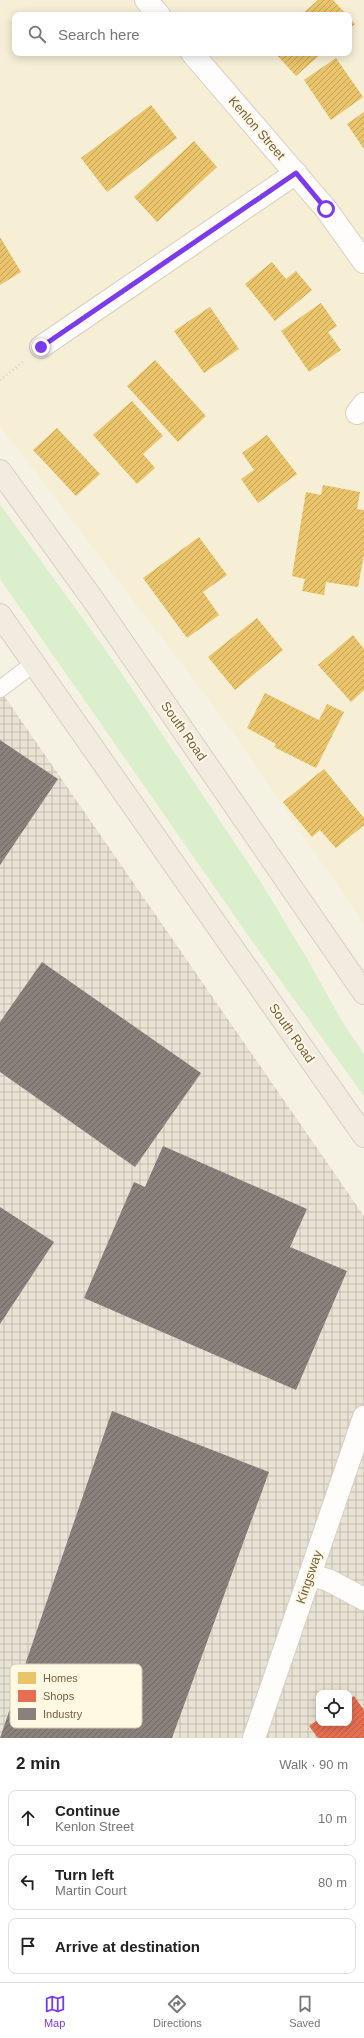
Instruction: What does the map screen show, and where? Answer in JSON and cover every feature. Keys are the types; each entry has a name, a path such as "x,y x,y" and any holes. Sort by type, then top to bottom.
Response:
{"highway":[{"name":"South Road","path":"0,471 94,601 364,993"},
{"name":"South Road","path":"0,615 364,1136"}],"street":[{"path":"146,0 156,12"},
{"name":"Kenlon Street","path":"195,56 326,209 364,262"},
{"path":"41,347 296,173"},
{"name":"Kingsway","path":"254,1738 364,1417"},
{"path":"310,1575 328,1580 364,1599"}],"lane":[{"path":"0,689 33,664"}],"path":[{"path":"0,380 41,347"}],"shaded area":[{"path":"0,0 364,0 364,924 219,713 0,426"},
{"path":"0,690 364,1216 364,1738 0,1738"}],"green space":[{"path":"0,504 112,659 259,879 308,960 343,1023 364,1054 364,1096 259,951 0,579"}],"building: Homes":[{"path":"318,0 333,0 344,12 304,12"},
{"path":"278,56 319,56 296,76"},
{"path":"336,58 363,97 331,120 304,80"},
{"path":"151,105 177,138 107,192 81,158"},
{"path":"364,112 364,149 347,124"},
{"path":"194,141 217,167 157,222 134,197"},
{"path":"0,237 21,272 0,285"},
{"path":"272,262 286,279 296,271 312,290 275,321 245,284"},
{"path":"321,303 337,326 328,332 341,350 309,372 281,331"},
{"path":"210,307 239,349 204,373 174,331"},
{"path":"155,360 206,416 178,442 127,386"},
{"path":"132,401 163,436 143,454 155,468 137,484 93,435"},
{"path":"57,428 100,474 76,496 33,450"},
{"path":"267,435 297,474 258,503 241,479 254,470 242,453"},
{"path":"323,485 360,492 357,509 364,510 364,554 358,587 326,582 324,595 302,591 305,579 292,576 306,492 321,495"},
{"path":"199,537 227,575 203,592 219,615 187,638 143,578"},
{"path":"257,618 283,650 235,690 208,657"},
{"path":"353,635 364,649 364,690 351,702 318,665"},
{"path":"265,693 319,720 327,704 344,712 316,768 274,747 276,744 247,728"},
{"path":"324,769 364,818 364,825 336,848 320,830 312,837 283,802"}],"building: Shops":[{"path":"354,1696 364,1710 364,1738 318,1738 309,1726 316,1721 316,1726 352,1726 352,1697"}],"building: Industry":[{"path":"0,740 58,779 0,865"},
{"path":"42,962 201,1073 135,1167 0,1072 0,1022"},
{"path":"163,1146 307,1209 290,1247 347,1271 296,1390 84,1298 134,1182 145,1187"},
{"path":"0,1207 54,1242 0,1324"},
{"path":"112,1411 269,1472 172,1738 0,1738 10,1709 10,1728 142,1728 142,1664 25,1664"}],"route":[{"path":"41,347 296,173 326,209"}]}
